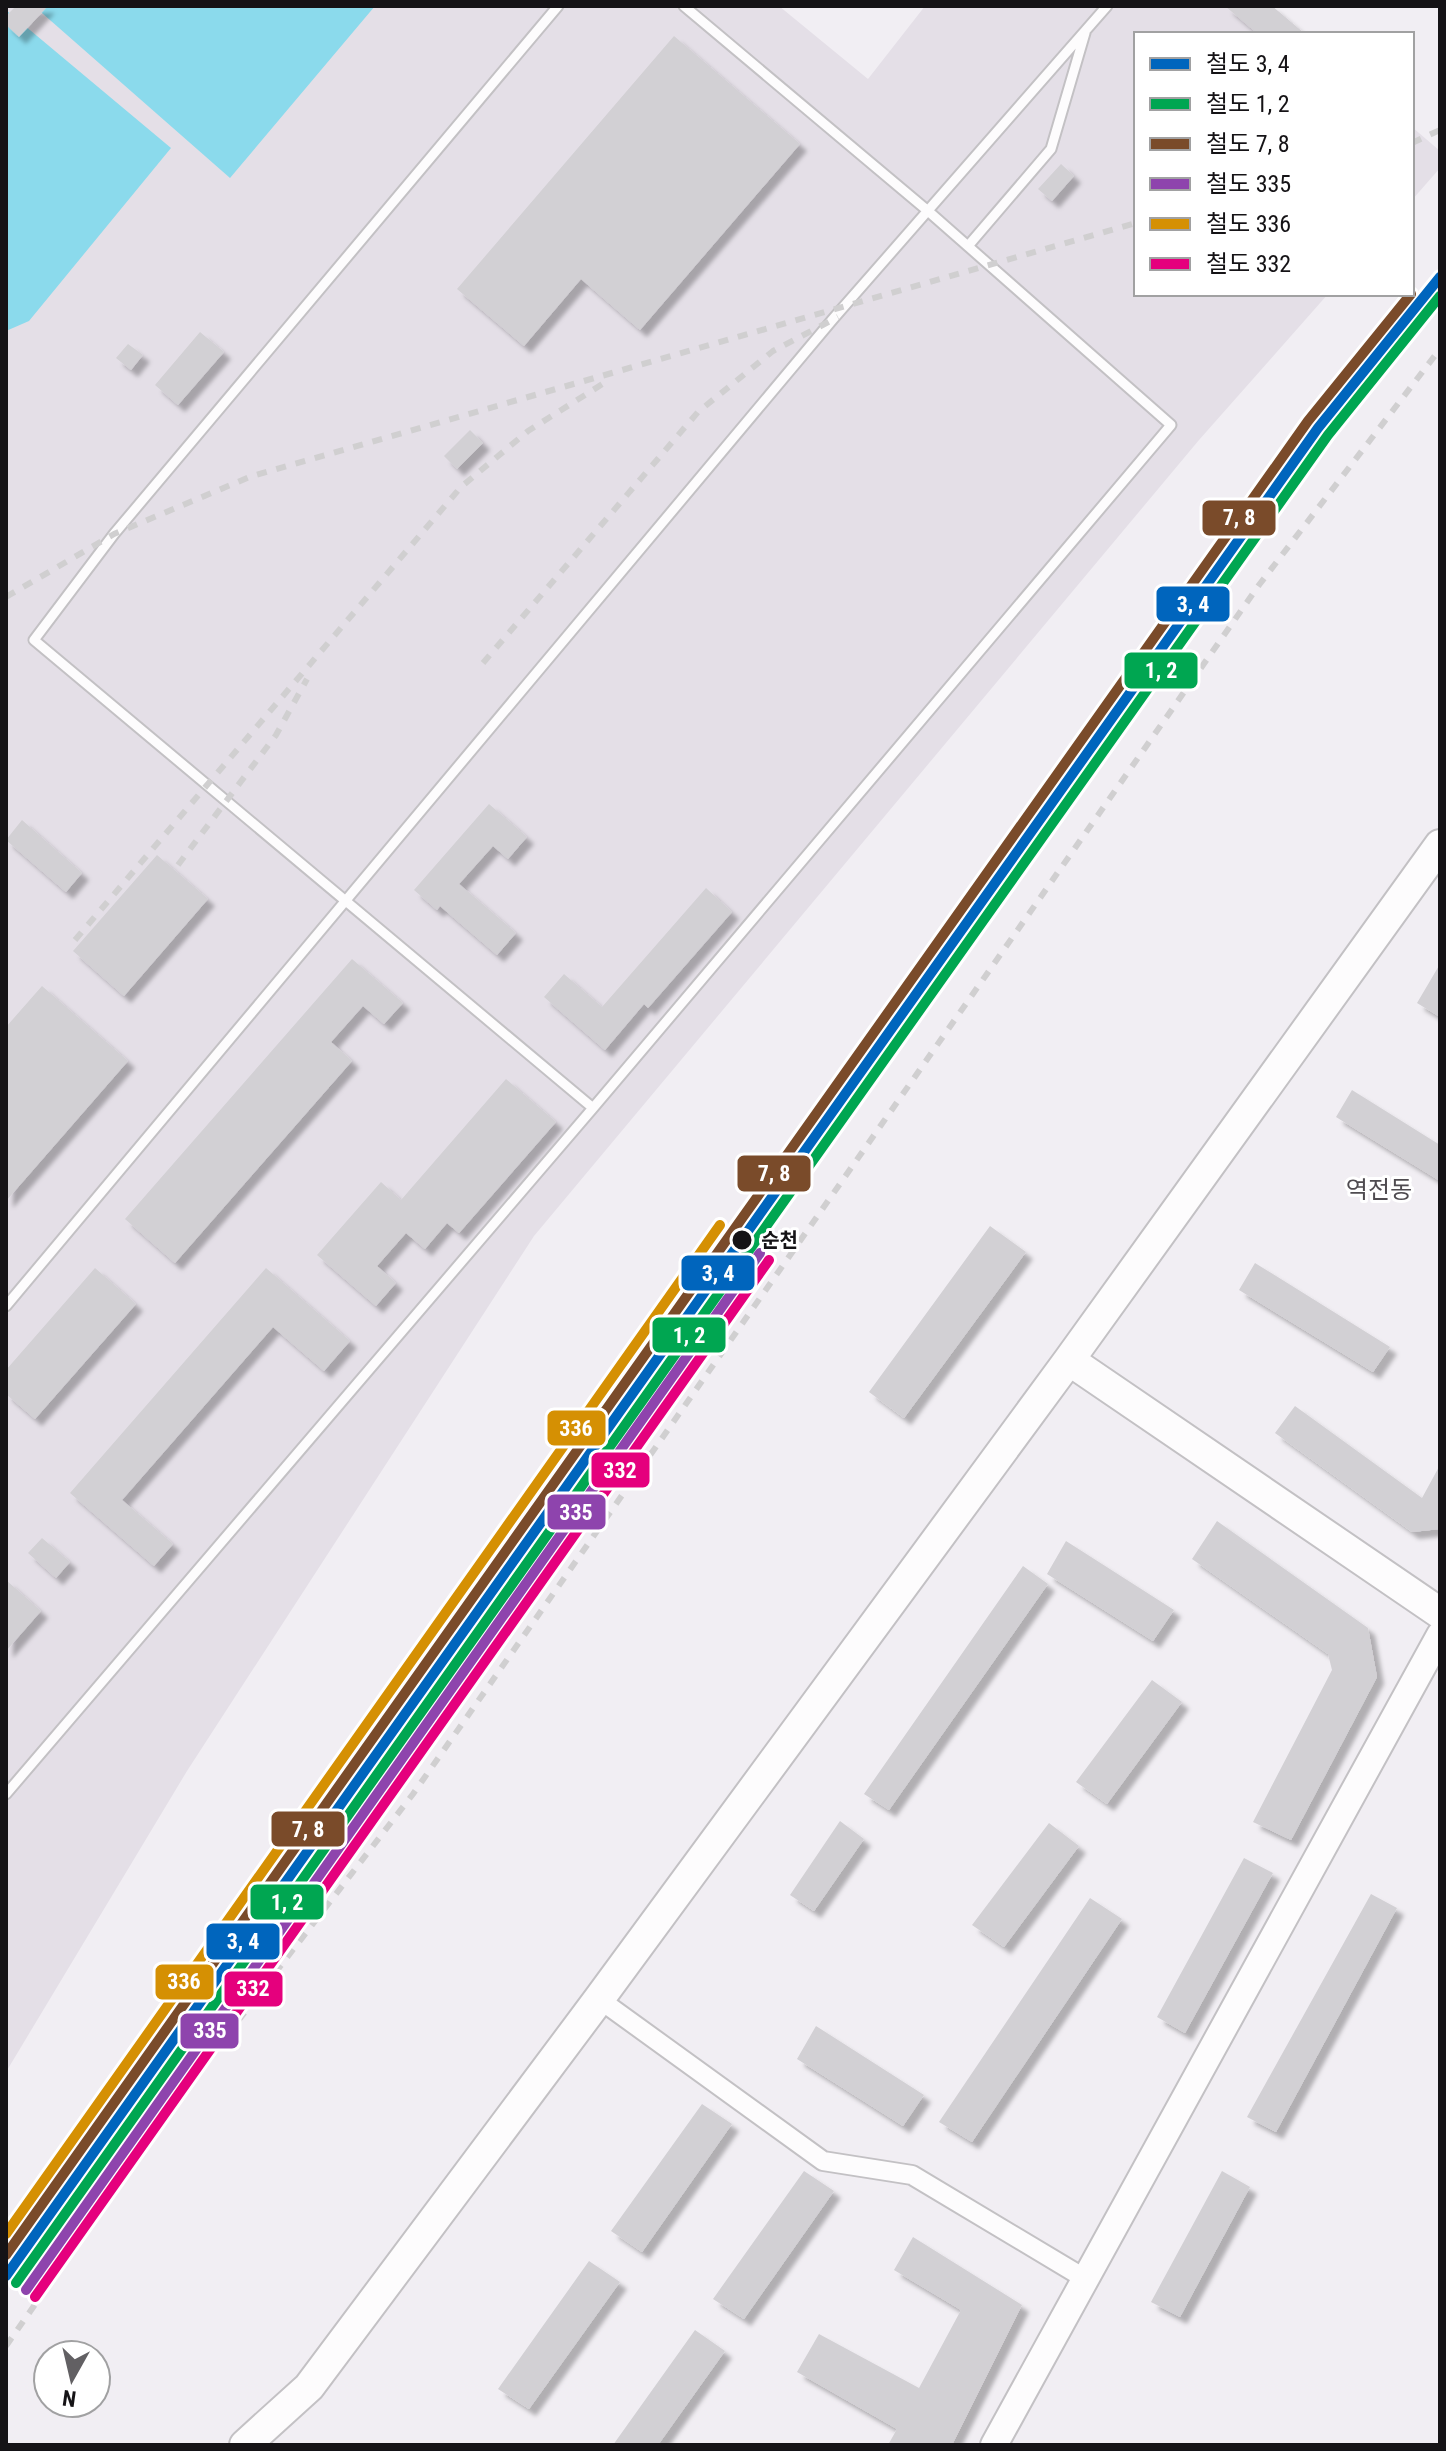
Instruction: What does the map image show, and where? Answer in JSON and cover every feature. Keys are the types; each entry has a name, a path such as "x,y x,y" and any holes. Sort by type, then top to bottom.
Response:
{"main road":[{"path":"245,2445 309,2387 599,1999 1069,1360 1440,845"},
{"path":"1069,1360 1440,1613"},
{"path":"994,2445 1440,1635"}],"street":[{"path":"599,1999 823,2161 912,2175 1084,2278"}],"lane":[{"path":"558,6 114,534 34,640 349,900 593,1108"},
{"path":"6,1794 593,1108 1171,425 928,211 684,6"},
{"path":"6,1306 833,319 1107,6"},
{"path":"968,246 1051,149 1086,29"}],"shaded area":[{"path":"6,6 779,6 868,79 925,6 1272,6 1303,32 1134,32 1134,296 1326,296 1199,440 534,1236 187,1771 6,2072"},
{"path":"1414,129 1440,151 1440,168 1414,198"}],"water":[{"path":"34,6 375,6 230,178"},
{"path":"6,10 171,148 29,321 6,331"}],"building":[{"path":"16,6 48,6 19,37 6,25 6,16"},
{"path":"1225,6 1272,6 1303,32 1256,32"},
{"path":"674,36 800,144 640,330 581,279 524,346 457,289"},
{"path":"1061,164 1074,176 1052,201 1038,189"},
{"path":"200,332 224,352 178,405 155,385"},
{"path":"128,344 143,355 131,370 116,358"},
{"path":"470,430 483,443 457,469 444,456"},
{"path":"489,804 527,837 508,859 493,846 459,884 516,933 497,955 440,906 437,910 414,890"},
{"path":"22,820 82,873 66,892 6,840"},
{"path":"157,855 208,899 124,996 73,951"},
{"path":"706,888 732,912 648,1008 644,1004 605,1050 544,997 564,974 602,1007"},
{"path":"352,959 403,1003 384,1024 363,1006 331,1042 352,1061 175,1263 125,1219"},
{"path":"1440,964 1440,1017 1417,1003"},
{"path":"42,986 128,1061 6,1201 6,1027"},
{"path":"506,1079 556,1122 459,1233 447,1223 425,1249 406,1233 377,1266 396,1283 376,1306 317,1255 381,1182 401,1200"},
{"path":"1352,1090 1440,1145 1440,1181 1336,1117"},
{"path":"990,1226 1026,1252 904,1418 869,1392"},
{"path":"1255,1263 1390,1347 1373,1372 1239,1290"},
{"path":"95,1268 136,1304 35,1419 6,1394 6,1370"},
{"path":"266,1268 350,1341 324,1371 273,1327 122,1500 173,1544 154,1566 70,1493"},
{"path":"1295,1406 1422,1498 1440,1465 1440,1529 1412,1532 1275,1433"},
{"path":"1217,1521 1368,1628 1377,1677 1291,1840 1253,1822 1332,1670 1328,1654 1192,1559"},
{"path":"42,1538 70,1562 56,1578 28,1553"},
{"path":"1066,1541 1174,1610 1153,1641 1047,1574"},
{"path":"1023,1566 1048,1584 889,1810 864,1794"},
{"path":"6,1580 41,1611 6,1651"},
{"path":"1152,1680 1182,1702 1107,1804 1076,1782"},
{"path":"840,1821 864,1839 814,1911 790,1895"},
{"path":"1049,1823 1079,1846 1004,1947 972,1925"},
{"path":"1244,1858 1273,1873 1185,2033 1157,2017"},
{"path":"1371,1894 1397,1908 1276,2132 1247,2117"},
{"path":"1090,1898 1122,1919 972,2142 939,2122"},
{"path":"816,2026 924,2095 903,2126 797,2059"},
{"path":"702,2104 732,2124 642,2252 611,2231"},
{"path":"804,2171 834,2191 744,2319 713,2299"},
{"path":"1222,2171 1250,2187 1180,2317 1151,2302"},
{"path":"913,2237 1022,2305 952,2445 888,2445 897,2429 797,2372 819,2334 919,2388 961,2310 894,2270"},
{"path":"589,2261 620,2282 529,2409 498,2389"},
{"path":"695,2330 725,2351 658,2445 613,2445"}],"railway":[{"path":"1414,142 1440,130"},
{"path":"6,597 114,534 252,476 1134,224"},
{"path":"483,663 698,412 773,351 838,317"},
{"path":"6,2346 184,2091 413,1794 1259,585 1440,349"},
{"path":"75,940 461,487 528,431 604,383"},
{"path":"178,865 276,735 307,679"}],"transit line":[{"path":"6,2276 1318,428 1440,277"},
{"path":"6,2255 1308,421 1409,296"},
{"path":"16,2283 1328,435 1440,296"}],"rail line":[{"name":"336","path":"6,2234 720,1225"},
{"name":"335","path":"26,2290 760,1253"},
{"name":"332","path":"35,2297 769,1260"}],"place":[{"name":"순천","path":"742,1240"}],"district":[{"name":"역전동","path":"1379,1190"}]}
